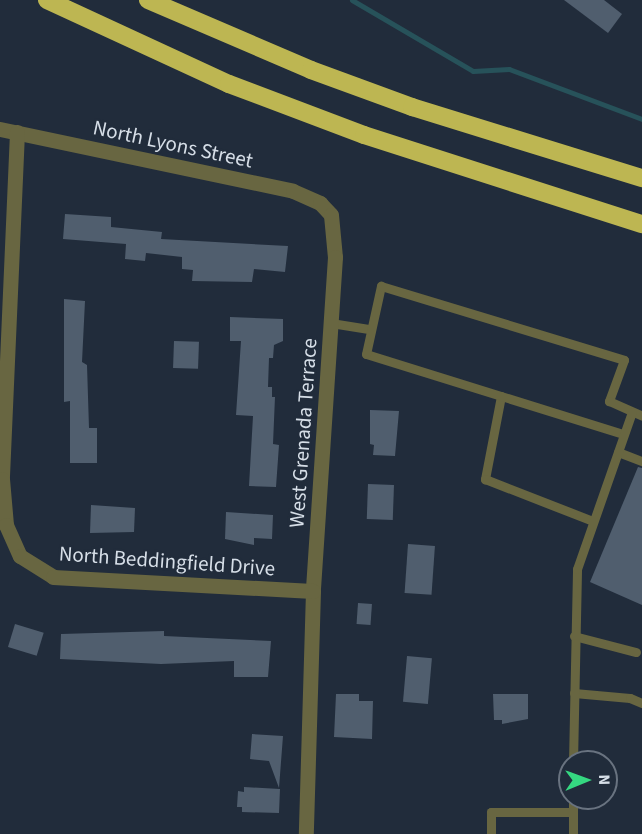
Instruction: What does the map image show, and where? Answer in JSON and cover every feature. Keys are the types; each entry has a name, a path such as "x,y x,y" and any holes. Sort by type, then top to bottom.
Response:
{"highway":[{"path":"47,0 229,84 343,128 642,224"},
{"path":"148,0 311,70 412,107 642,178"}],"street":[{"name":"North Lyons Street","path":"0,129 293,191 320,203 331,215"},
{"name":"North Beddingfield Drive","path":"17,132 2,479 6,525 20,556 53,576 313,591"},
{"name":"West Grenada Terrace","path":"306,834 313,591 335,257 331,215"}],"lane":[{"path":"623,434 366,354 369,329 381,286 624,360 609,401 642,416"},
{"path":"331,323 369,329"},
{"path":"501,396 485,479 593,521"},
{"path":"573,750 577,569 632,412"},
{"path":"618,452 642,461"},
{"path":"574,636 636,652"},
{"path":"574,693 630,698 642,703"},
{"path":"491,834 491,812 573,812 573,834"}],"building":[{"path":"564,0 604,0 622,14 608,33"},
{"path":"65,214 111,217 111,227 162,232 161,239 288,246 285,272 254,269 252,282 192,281 193,270 182,269 182,257 146,253 145,261 125,259 126,244 63,239"},
{"path":"64,299 85,301 82,362 87,365 89,428 97,428 97,463 70,463 70,401 64,402"},
{"path":"230,317 283,319 283,341 274,345 273,358 269,358 268,387 272,387 272,397 275,397 273,444 279,445 276,487 249,486 253,416 236,415 241,341 230,341"},
{"path":"174,341 199,342 198,369 173,368"},
{"path":"370,410 399,411 395,456 373,455 374,445 370,444"},
{"path":"638,467 642,468 642,605 590,582"},
{"path":"368,484 394,485 393,520 367,519"},
{"path":"91,505 135,508 134,532 90,533"},
{"path":"226,512 273,515 272,539 254,538 254,545 225,539"},
{"path":"408,544 435,546 432,595 405,593"},
{"path":"358,603 372,604 371,625 357,624"},
{"path":"15,624 44,633 37,656 8,647"},
{"path":"164,631 164,636 271,641 268,677 234,677 234,661 161,664 60,659 61,634"},
{"path":"407,656 432,658 428,704 403,702"},
{"path":"336,694 359,694 359,701 373,701 372,739 334,737"},
{"path":"493,694 528,694 528,719 502,724 502,720 494,720"},
{"path":"252,734 283,736 279,788 269,761 250,759"},
{"path":"244,787 280,789 279,813 242,812 242,807 237,807 238,791 244,792"}],"waterway":[{"path":"352,0 473,71 509,69 642,119"}]}
